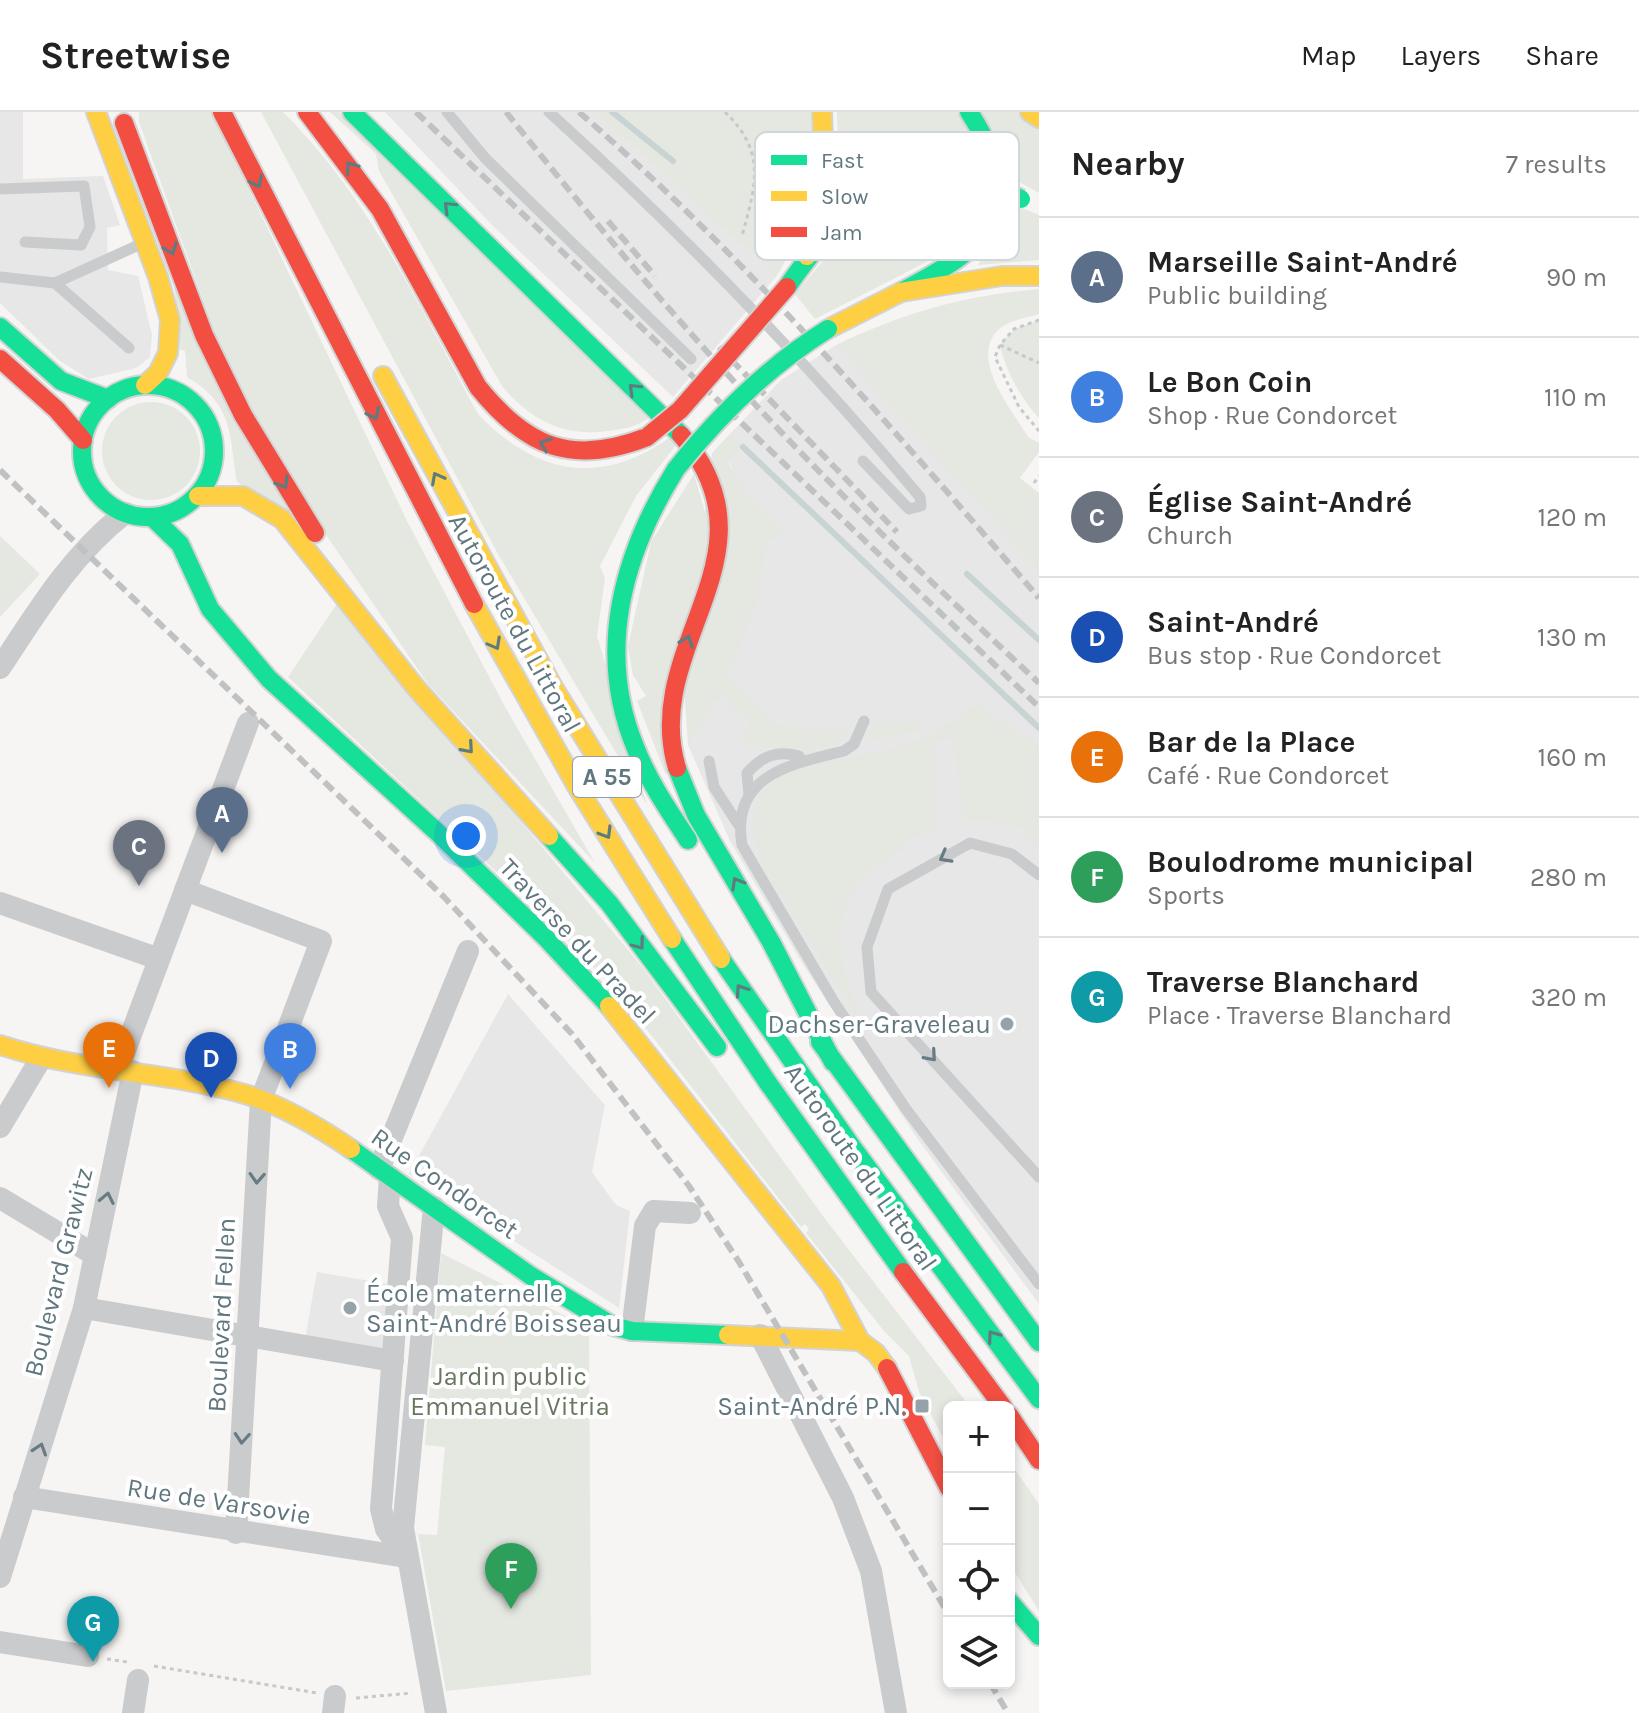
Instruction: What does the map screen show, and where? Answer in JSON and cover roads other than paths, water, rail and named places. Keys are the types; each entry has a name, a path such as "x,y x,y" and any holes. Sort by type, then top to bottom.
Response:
{"main road":[{"path":"96,112 158,277"},
{"name":"Autoroute du Littoral","path":"222,112 430,528 537,719 636,884 819,1158 999,1401"},
{"path":"307,112 331,138 384,214 494,410 533,439 570,452 613,451 647,437 680,410 787,287 805,260"},
{"path":"352,112 646,401 708,472 721,517 720,543 711,588 676,674 670,710 674,757 694,809 790,975 833,1062"},
{"path":"822,112 823,132"},
{"path":"969,112 985,132"},
{"path":"1030,112 1039,118"},
{"path":"124,118 204,335 243,415 285,487 417,689"},
{"path":"124,118 170,320 168,353 158,373 145,385"},
{"path":"1019,198 1039,206"},
{"path":"697,855 655,788 631,738 620,699 613,637 618,598 635,543 652,504 676,469 723,413 769,368 828,329 947,269 958,260"},
{"path":"901,292 1002,276 1039,276"},
{"path":"0,327 51,377 80,392 108,399"},
{"name":"Autoroute du Littoral","path":"371,353 555,691 657,861 750,1003 1039,1399"},
{"path":"0,359 57,410 83,440"},
{"path":"180,544 193,500 210,477 215,455 213,433 203,413 187,397 167,387 145,385 125,389 108,399 88,424 83,440 82,458 91,483 109,504 125,513 152,517 193,500 230,492 253,497 282,519 417,689 609,903 711,1040 819,1158"},
{"name":"Traverse du Pradel","path":"152,517 180,544 210,609 269,679 458,852 545,937 619,1017 831,1286 860,1341 876,1353 890,1372 943,1476"},
{"path":"722,896 833,1062 1039,1342"},
{"name":"Rue Condorcet","path":"0,1045 40,1060 126,1070 261,1100 330,1135 592,1314 632,1331 860,1341"},
{"path":"1015,1424 1039,1460"},
{"path":"1015,1608 1039,1636"}],"street":[{"path":"0,668 50,592 97,535 125,513"},
{"name":"Boulevard Grawitz","path":"0,1577 84,1308 126,1070 159,959 248,723"},
{"name":"Boulevard Fellen","path":"185,890 321,941 261,1100 236,1533"},
{"path":"0,903 159,959"},
{"path":"406,1557 386,1529 381,1509 402,1238 388,1206 385,1173 468,951"},
{"path":"0,1127 40,1060"},
{"path":"0,1198 95,1255"},
{"path":"434,1207 403,1521 406,1557 436,1713"},
{"path":"632,1331 645,1226 654,1211 690,1213"},
{"path":"84,1308 393,1361"},
{"path":"760,1335 843,1498 871,1571 896,1713"},
{"name":"Rue de Varsovie","path":"24,1497 236,1533 406,1557"},
{"path":"0,1642 88,1656"},
{"path":"133,1713 143,1670"}],"lane":[{"path":"447,112 485,158 691,359"},
{"path":"549,112 750,303 863,429 920,497 921,506 909,509 863,461"},
{"path":"0,189 84,186 90,227 81,245 25,242"},
{"path":"0,277 55,283 144,242"},
{"path":"55,283 129,348"},
{"path":"738,824 749,795 768,773 844,751 854,744 864,721"},
{"path":"709,761 714,787 738,824 742,845 834,1002 906,1109 1039,1284"},
{"path":"1039,875 1012,854 970,843 888,889 867,947 871,992 1039,1177"}],"waterway":[{"path":"612,112 673,161"},
{"path":"743,447 1039,728"},
{"path":"967,574 1039,640"}],"railway":[{"path":"416,112 1039,707"},
{"path":"506,112 633,266 766,416 866,518 1039,683"},
{"path":"579,112 702,226 818,347 1039,598"},
{"path":"608,221 655,276"},
{"path":"719,347 897,532"},
{"path":"0,470 444,897 572,1034 689,1186 739,1262 943,1605"},
{"path":"994,1689 1008,1713"}],"place":[{"name":"Marseille Saint-André","path":"222,853"},
{"name":"Église Saint-André","path":"139,886"},
{"name":"Dachser-Graveleau","path":"1007,1024"},
{"name":"Bar de la Place","path":"109,1088"},
{"name":"Le Bon Coin","path":"290,1089"},
{"name":"Saint-André","path":"211,1098"},
{"name":"École maternelle Saint-André Boisseau","path":"350,1308"},
{"name":"Saint-André P.N.","path":"922,1406"},
{"name":"Boulodrome municipal","path":"511,1609"},
{"name":"Traverse Blanchard","path":"93,1662"}],"park label":[{"name":"Jardin public Emmanuel Vitria","path":"510,1391"}]}
